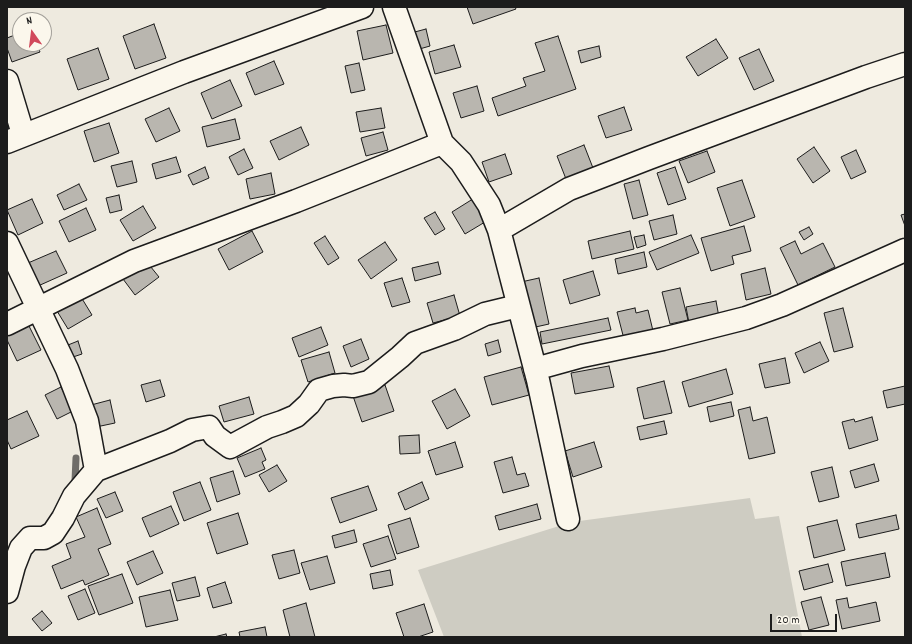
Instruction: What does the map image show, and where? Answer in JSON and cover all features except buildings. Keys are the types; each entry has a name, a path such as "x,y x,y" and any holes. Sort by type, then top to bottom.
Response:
{"street":[{"path":"7,81 15,138 184,72 362,7"},
{"path":"394,7 442,143 461,162 489,205 499,230 535,369 568,519"},
{"path":"499,230 569,189 852,82 905,64"},
{"path":"7,324 134,261 296,201 442,143"},
{"path":"7,243 67,369 87,421 96,470"},
{"path":"535,369 582,356 663,339 746,318 782,305 905,250"},
{"path":"7,592 14,566 21,548 30,538 44,538 53,533 63,518 74,496 96,470 170,441 192,430 209,428 215,436 230,447 267,426 296,416 309,404 320,390 333,386 352,386 369,382 415,343 454,329 485,314 518,306"}],"shaded area":[{"path":"750,498 755,519 779,516 802,637 444,637 418,570 572,522"}],"waterway":[{"path":"73,486 75,481 76,458"}]}
